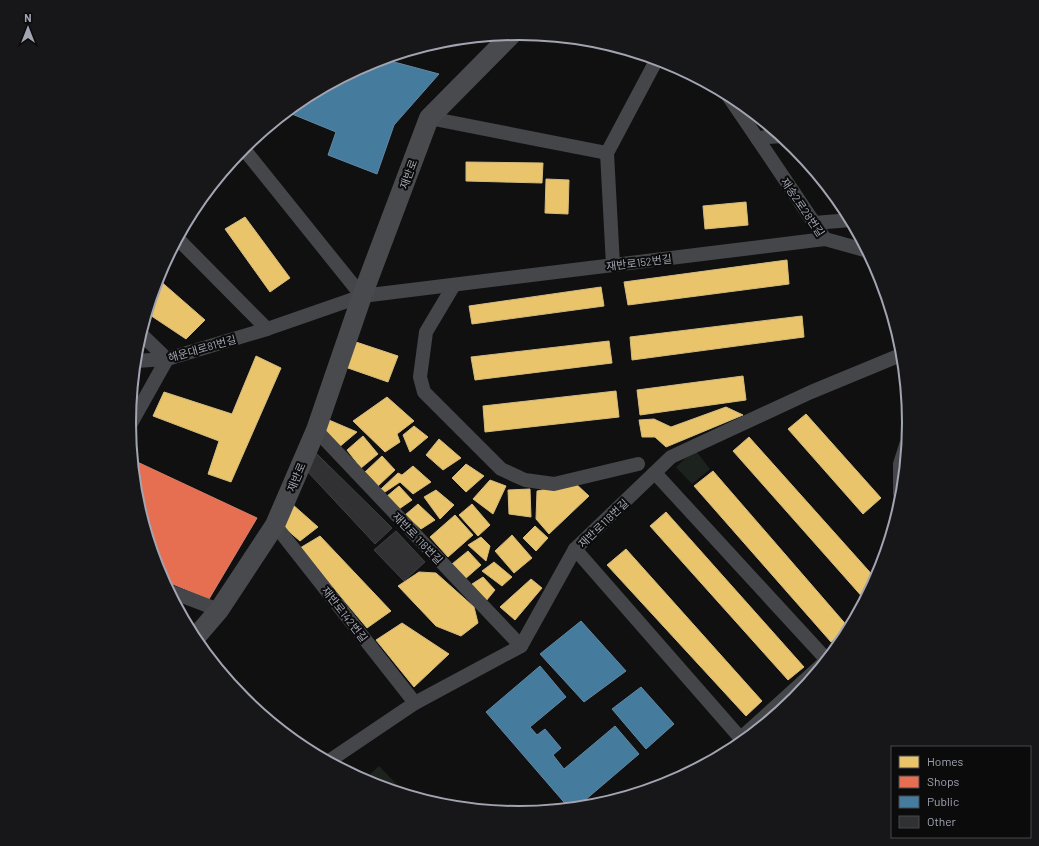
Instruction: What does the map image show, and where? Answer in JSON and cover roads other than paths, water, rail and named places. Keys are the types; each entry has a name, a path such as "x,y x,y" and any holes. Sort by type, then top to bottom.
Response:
{"main road":[{"name":"재반로","path":"199,632 219,610 275,525 316,430 362,296 429,118 506,41"}],"street":[{"path":"613,265 607,152 654,64"},
{"path":"429,118 607,152"},
{"name":"재송2로28번길","path":"751,118 757,138 825,239 860,249"},
{"path":"757,138 774,137"},
{"path":"249,152 362,296"},
{"path":"814,223 844,221"},
{"name":"재반로152번길","path":"362,296 825,239"},
{"path":"182,243 268,329"},
{"path":"454,285 426,332 420,377 424,392 501,470 524,480 554,484 638,464"},
{"name":"해운대로81번길","path":"142,361 167,359 268,329 362,296"},
{"path":"136,414 167,359 146,339"},
{"name":"재반로118번길","path":"520,646 575,549 672,457 811,392 896,357"},
{"name":"재반로 118번길","path":"316,430 520,646"},
{"path":"655,473 822,657"},
{"name":"재반로142번길","path":"275,525 415,703"},
{"path":"575,549 739,736"},
{"path":"177,594 219,610"},
{"path":"333,758 415,703 520,646"}]}
